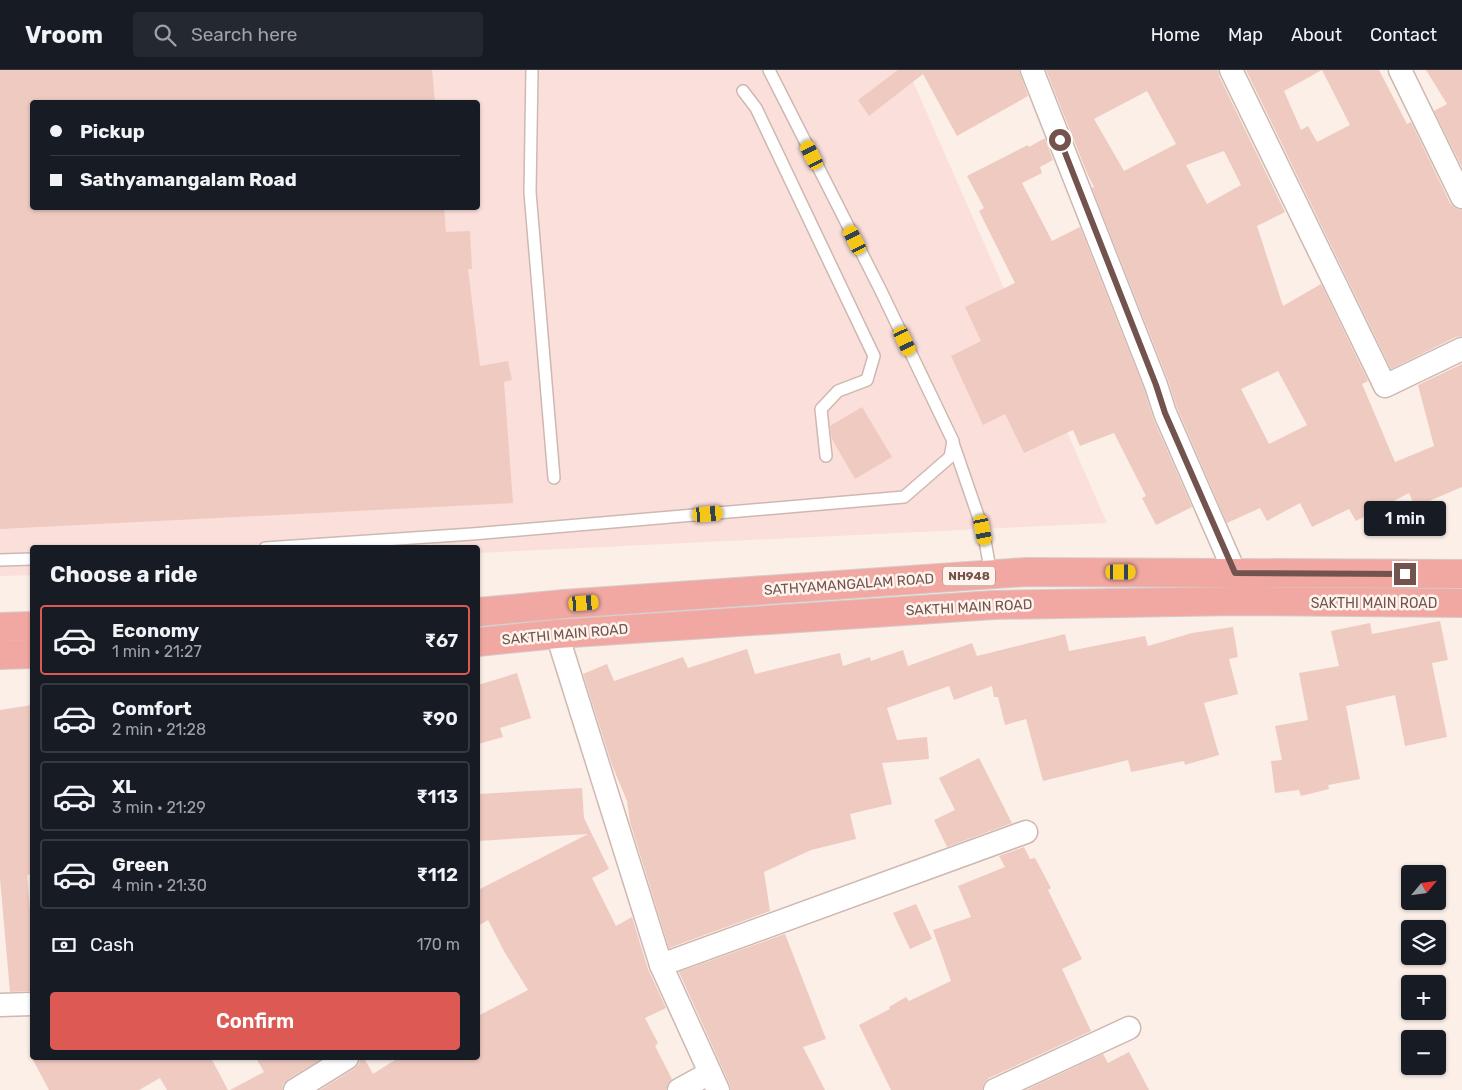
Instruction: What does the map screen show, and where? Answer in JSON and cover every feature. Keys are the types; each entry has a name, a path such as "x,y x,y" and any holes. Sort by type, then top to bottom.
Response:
{"highway":[{"name":"SATHYAMANGALAM ROAD","path":"480,612 574,603 1026,572 1462,574"},
{"name":"SAKTHI MAIN ROAD","path":"480,642 557,634 993,604 1462,603"},
{"path":"0,627 30,626"},
{"path":"0,655 30,654"}],"street":[{"path":"1032,70 1153,376 1165,413 1235,573"},
{"path":"1231,70 1385,386 1462,349"},
{"path":"1400,70 1462,197"},
{"path":"557,634 661,965 714,1081 679,1090"},
{"path":"661,965 1026,832"},
{"path":"0,1005 30,1004"},
{"path":"995,1090 1129,1028"},
{"path":"295,1090 344,1060"}],"lane":[{"path":"532,70 530,192 554,478"},
{"path":"769,70 881,291 952,441 983,530 991,574"},
{"path":"743,91 756,108 874,356 867,380 838,390 821,409 826,456"},
{"path":"309,545 472,534 904,497 950,457 952,441"},
{"path":"0,560 30,559"}],"shaded area":[{"path":"0,70 908,70 1107,523 480,553 480,545 30,545 30,575 0,576"}],"building":[{"path":"0,70 432,70 435,100 30,100 30,210 444,210 446,232 470,231 472,269 468,269 480,366 508,361 512,380 504,382 513,503 0,529"},
{"path":"898,70 1019,70 1028,96 957,136 923,74 869,116 858,100"},
{"path":"1046,70 1218,70 1219,76 1285,212 1257,226 1283,306 1321,284 1368,381 1362,384 1395,462 1434,446 1418,385 1462,364 1462,487 1415,507 1409,493 1356,521 1349,509 1312,527 1300,503 1267,521 1260,508 1227,523 1177,408 1168,380","holes":["1147,91 1176,144 1124,171 1094,119","1224,151 1241,185 1207,204 1186,165","1278,371 1307,425 1269,444 1241,389"]},
{"path":"1246,70 1322,70 1379,70 1407,124 1411,122 1450,203 1455,208 1462,210 1462,336 1456,337 1391,369","holes":["1322,70 1350,125 1317,142 1308,126 1301,130 1284,91"]},
{"path":"1426,70 1462,70 1462,167 1434,111 1447,104"},
{"path":"1045,138 1053,160 1040,167 1042,173 1022,183 1052,241 1080,227 1144,389 1153,418 1192,507 1156,525 1142,498 1146,496 1114,433 1080,446 1073,430 1024,453 1005,414 983,425 951,356 981,341 965,307 1015,283 979,211 984,208 967,176"},
{"path":"862,407 892,457 855,479 832,439 830,426"},
{"path":"1440,621 1448,660 1432,663 1447,737 1405,746 1395,695 1346,706 1360,779 1328,785 1329,789 1301,796 1299,790 1275,793 1271,761 1282,760 1275,726 1308,720 1299,673 1339,666 1331,631 1370,623 1372,634"},
{"path":"1233,627 1238,657 1229,659 1238,694 1204,703 1219,755 1185,765 1184,761 1131,772 1128,760 1043,781 1026,719 1005,725 998,697 994,697 992,686 954,700 949,686 887,708 897,740 927,737 929,759 882,763 892,804 850,814 856,839 811,850 764,872 770,911 669,948 630,822 627,801 612,765 583,674 607,664 614,681 683,657 688,668 747,649 755,674 840,653 843,666 870,657 871,661 903,650 908,666 972,643 977,656 1065,634 1069,651 1145,636 1148,646 1192,633"},
{"path":"517,673 531,718 500,728 503,737 480,743 480,684"},
{"path":"30,705 30,874 27,875 30,909 30,991 10,992 0,879 0,710"},
{"path":"979,758 1012,823 947,847 934,820 955,810 939,778"},
{"path":"582,788 584,818 609,869 592,878 616,926 632,917 648,969 666,1008 645,1018 658,1043 655,1046 672,1079 666,1090 320,1090 354,1069 359,1064 360,1060 365,1060 373,1074 395,1060 480,1060 480,1015 528,990 505,953 488,920 480,925 480,889 588,834 480,841 480,794"},
{"path":"1024,847 1030,859 1035,858 1051,888 1048,890 1082,959 1062,969 1091,1031 989,1078 984,1083 982,1090 891,1090 859,1025 890,1009 889,1007 906,997 909,1001 951,981 933,930 971,917 958,886 1005,867 999,856"},
{"path":"916,904 932,939 910,949 893,913"},
{"path":"785,934 826,1039 803,1047 825,1090 731,1090 679,972"},
{"path":"1129,1052 1149,1090 1026,1090 1103,1054 1108,1063"},
{"path":"33,1060 212,1060 228,1090 167,1090 160,1078 139,1090 49,1090"},
{"path":"257,1060 320,1060 288,1079 283,1084 282,1090 230,1090 264,1072"}],"route":[{"path":"1060,140 1156,385 1165,413 1235,573 1405,574"}]}
